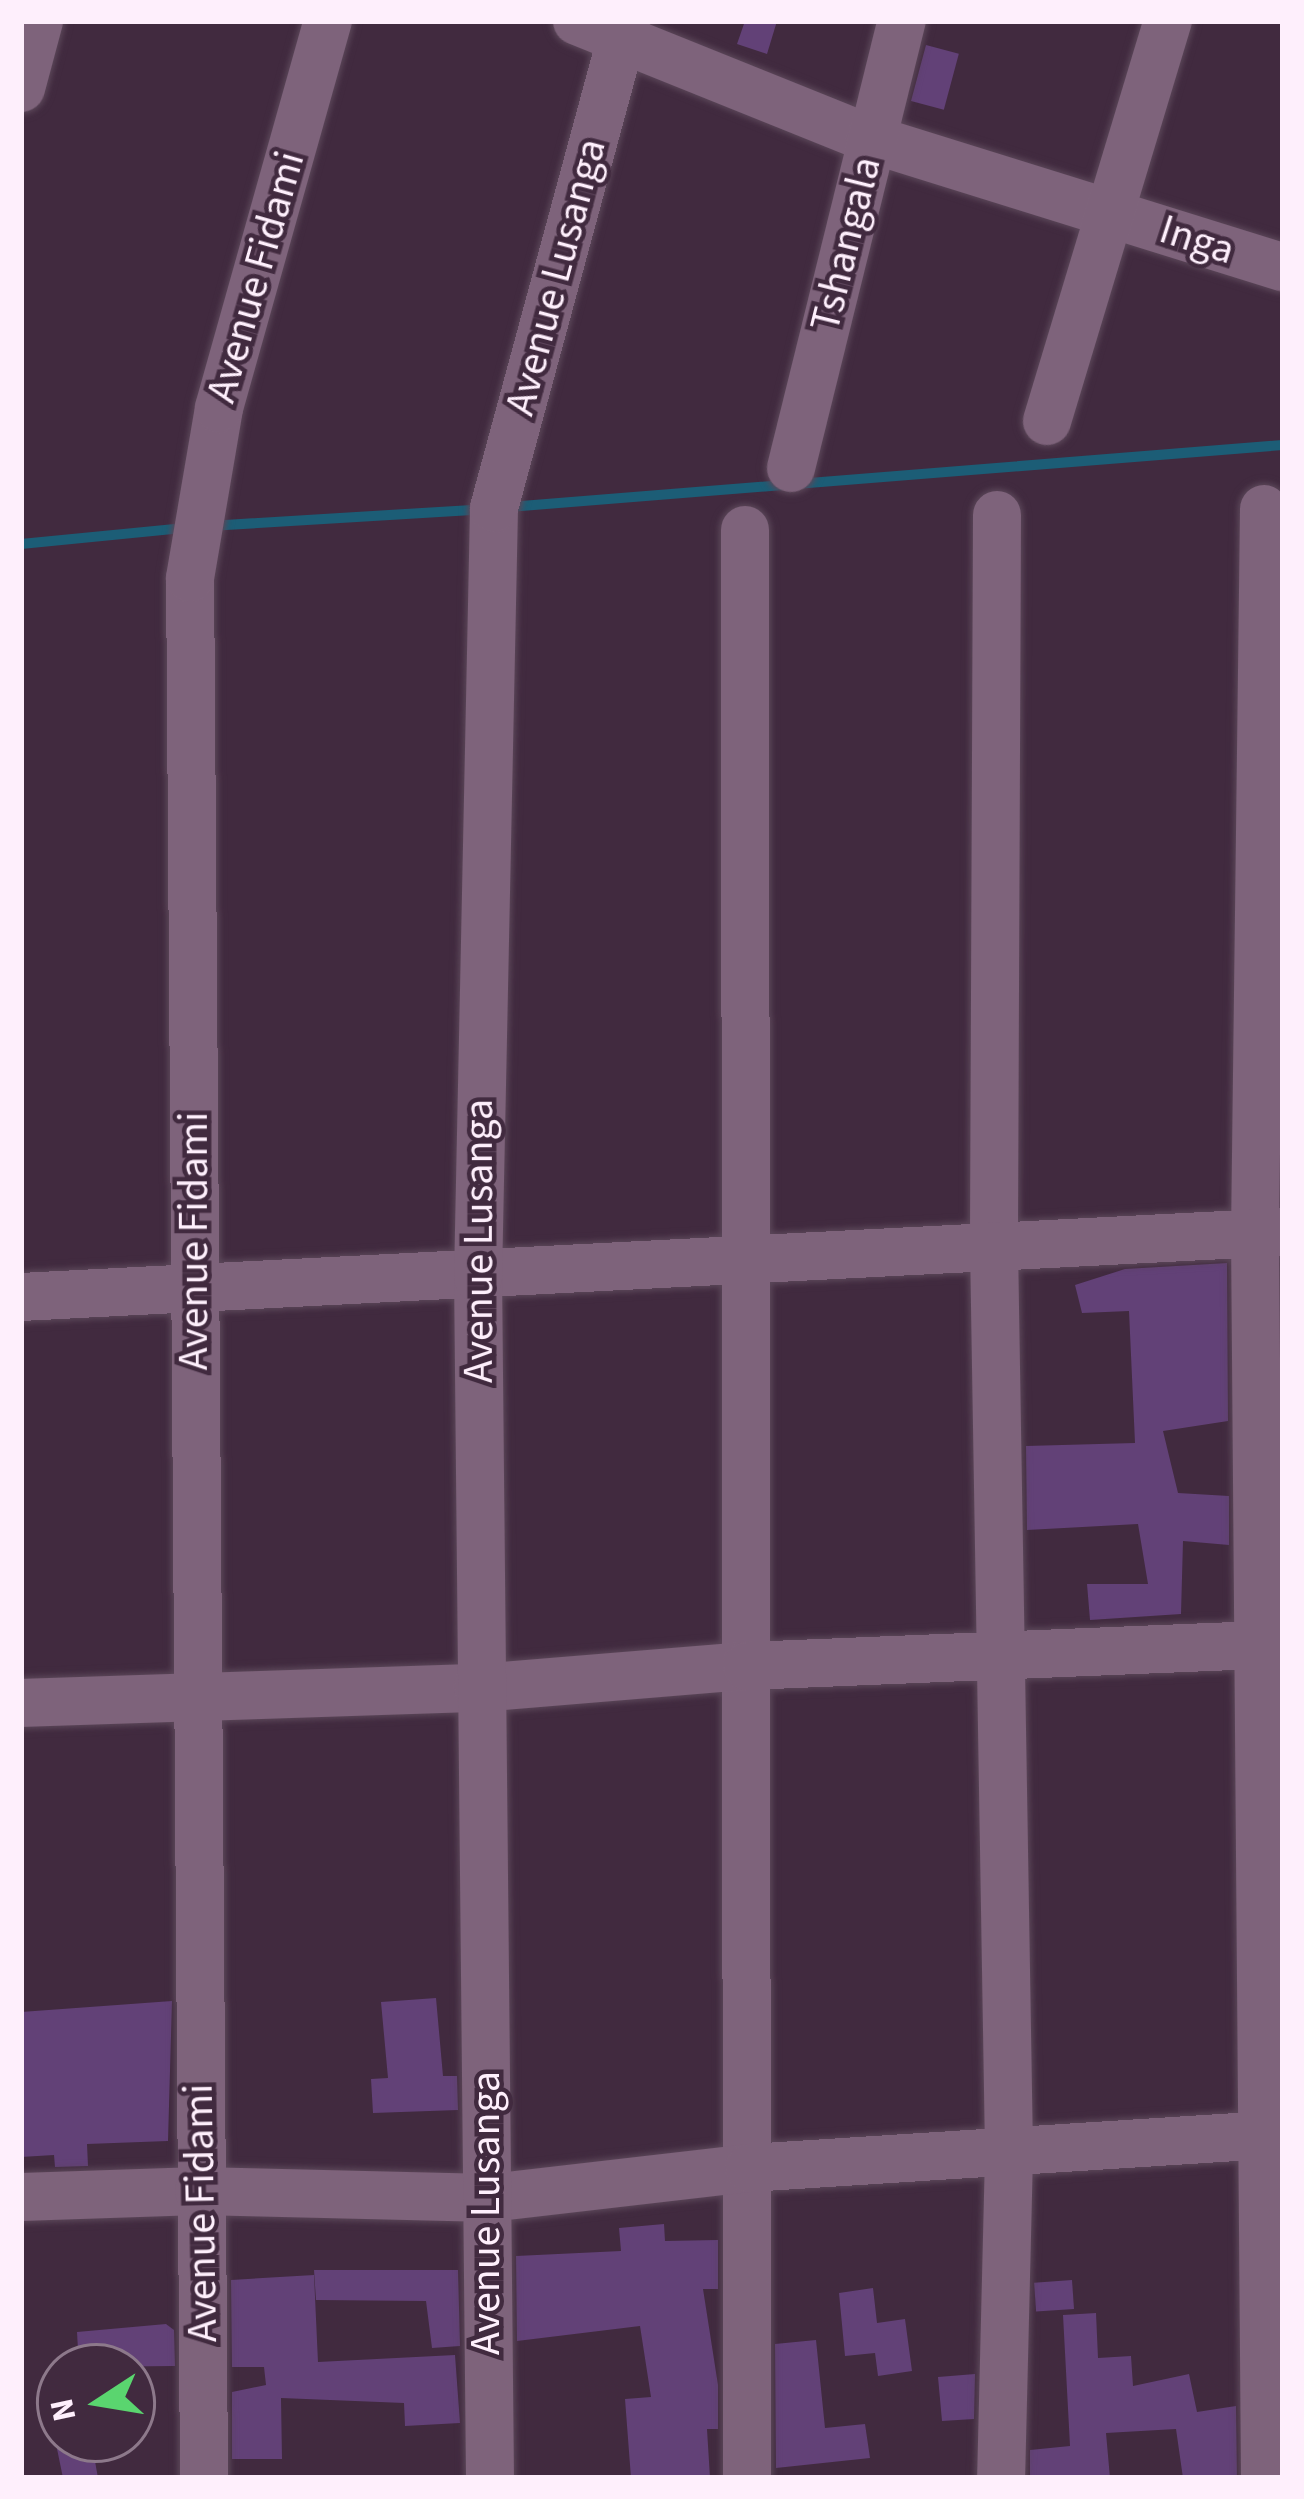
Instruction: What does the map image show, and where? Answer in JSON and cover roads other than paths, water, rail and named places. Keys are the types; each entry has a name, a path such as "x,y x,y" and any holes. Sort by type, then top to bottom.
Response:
{"street":[{"path":"21,88 39,21"},
{"name":"Avenue Fidami","path":"204,2478 193,527 328,21"},
{"name":"Inga","path":"577,21 623,31 872,139 1283,267"},
{"name":"Tshangala","path":"791,468 902,21"},
{"path":"1047,421 1168,21"},
{"name":"Avenue Lusanga","path":"490,2478 490,2198 478,1688 478,1278 482,777 494,508 623,31"},
{"path":"1264,509 1275,2134 1264,2478"},
{"path":"997,515 994,1246 1009,2155 1001,2478"},
{"path":"746,530 747,2478"},
{"path":"21,1297 478,1278 744,1258 1269,1232"},
{"path":"21,1703 197,1691 478,1688 747,1666 1272,1645"},
{"path":"21,2197 200,2191 490,2198 749,2168 1009,2155 1275,2134"}],"waterway":[{"path":"509,507 1283,445"},
{"path":"209,526 484,509"},
{"path":"21,544 185,528"}]}
